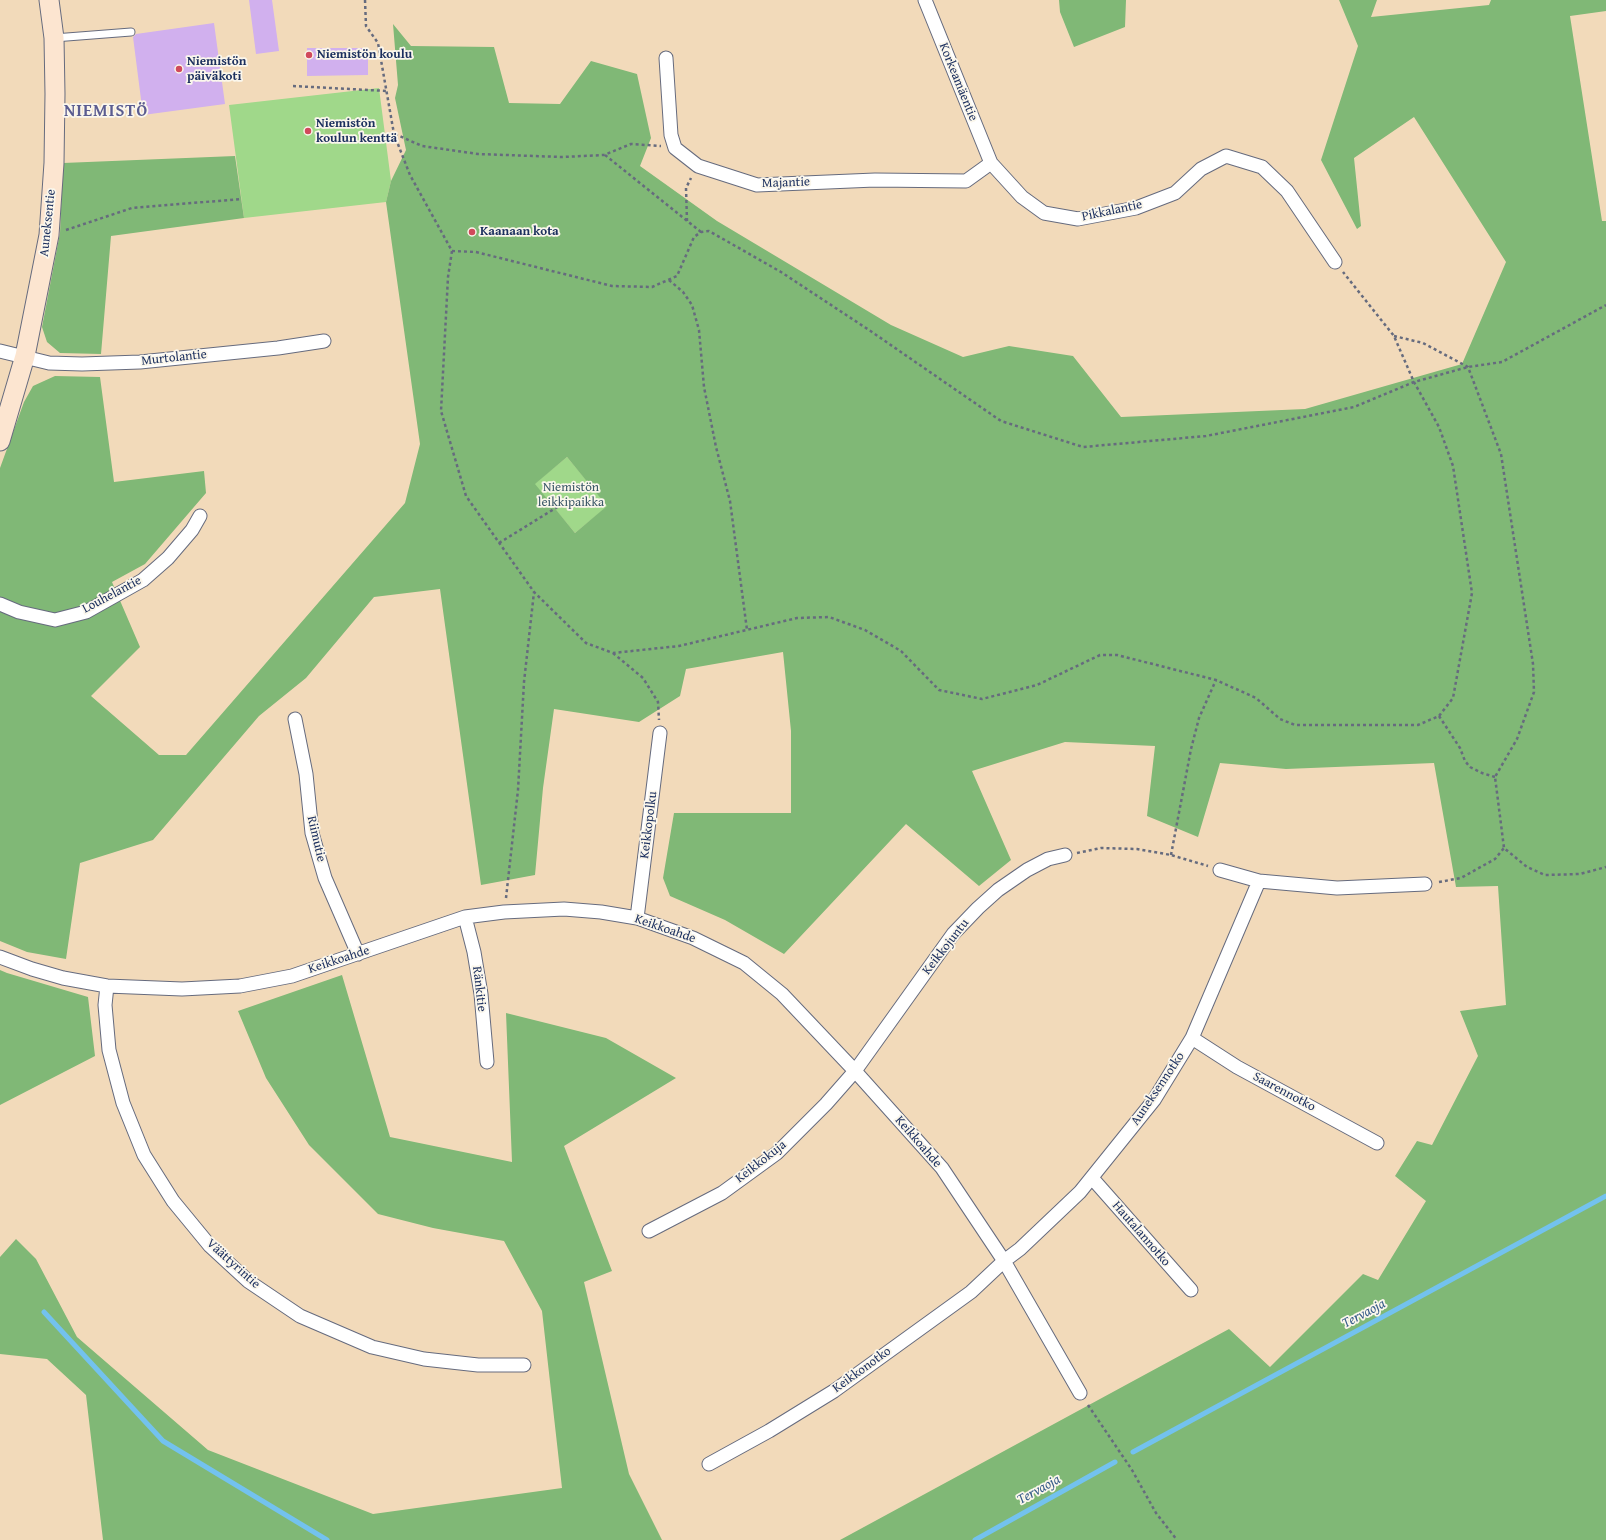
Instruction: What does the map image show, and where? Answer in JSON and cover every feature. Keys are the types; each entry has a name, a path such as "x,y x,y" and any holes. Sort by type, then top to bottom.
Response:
{"street":[{"name":"Auneksentie","path":"0,440 25,356 49,235 54,163 55,94 54,38 49,0"},
{"name":"Korkeamäentie","path":"925,0 991,163"},
{"path":"666,58 671,135 675,148"},
{"name":"Majantie","path":"675,148 698,166 757,185 874,180 966,181 991,163"},
{"name":"Pikkalantie","path":"991,163 1022,197 1044,213 1078,219 1136,208 1175,193 1201,169 1226,156 1262,167 1288,191 1335,262"},
{"name":"Murtolantie","path":"0,351 49,363 82,364 140,362 278,348 324,341"},
{"name":"Louhelantie","path":"0,604 19,612 55,620 86,612 143,580 168,558 192,530 200,516"},
{"name":"Riimutie","path":"295,719 306,774 312,833 325,878 358,954"},
{"name":"Keikkopolku","path":"637,918 660,733"},
{"name":"Keikkojuntu","path":"856,1070 953,934 978,908 998,890 1027,870 1048,859 1065,855"},
{"path":"1220,870 1259,881 1337,888 1425,884"},
{"name":"Auneksennotko","path":"1004,1261 1020,1249 1080,1192 1154,1100 1192,1038 1259,881"},
{"name":"Keikkoahde","path":"0,957 56,976 107,986 182,989 240,986 292,976 465,917 504,912 564,909 601,912 637,918 693,938 744,963 782,994 856,1070 942,1168 1004,1261 1080,1393"},
{"name":"Ränkitie","path":"465,917 474,952 481,994 487,1062"},
{"name":"Väättyrintie","path":"107,986 105,1005 109,1050 123,1103 144,1155 173,1200 210,1246 248,1281 300,1316 372,1347 424,1359 478,1365 524,1365"},
{"name":"Saarennotko","path":"1192,1038 1237,1067 1377,1143"},
{"name":"Keikkokuja","path":"649,1231 722,1193 776,1153 826,1104 856,1070"},
{"name":"Hautalannotko","path":"1092,1178 1190,1290"},
{"name":"Keikkonotko","path":"709,1464 769,1431 834,1391 971,1292 1004,1261"}],"lane":[{"path":"54,38 131,32"}],"path":[{"path":"365,0 366,26 378,43 394,134 410,175 452,251 448,277 441,411 466,496 534,592 586,643 613,653 643,678 658,702 660,733"},
{"path":"293,86 386,91"},
{"path":"394,134 422,146 478,154 562,157 604,155 631,144 651,144 675,148"},
{"path":"604,155 701,232"},
{"path":"687,221 686,188 698,166"},
{"path":"49,235 132,208 241,199"},
{"path":"452,251 476,252 612,286 652,287 677,276 694,237 701,232 709,231 781,272 869,330 1001,421 1083,447 1206,436 1354,407 1414,382 1468,367 1502,362 1606,305"},
{"path":"613,653 679,646 797,618 829,617 865,630 901,651 939,690 982,699 1037,685 1100,655 1117,655 1216,680 1256,698 1280,720 1295,725 1418,725 1439,716 1453,698 1472,593 1453,466 1439,427 1414,382 1394,336 1335,262"},
{"path":"670,280 683,292 692,305 699,330 704,387 716,447 730,501 748,630"},
{"path":"1394,336 1423,343 1468,367 1501,454 1533,664 1534,692 1517,740 1495,777 1504,848 1527,867 1545,875 1580,874 1606,867"},
{"path":"499,543 567,501"},
{"path":"504,912 518,790 524,682 534,592"},
{"path":"1171,855 1191,749 1199,718 1216,680"},
{"path":"1439,716 1460,748 1465,761 1470,767 1495,777"},
{"path":"1065,855 1101,848 1137,849 1171,855 1220,870"},
{"path":"1425,884 1461,878 1495,859 1504,848"},
{"path":"1080,1393 1132,1470 1156,1513 1176,1540"}],"green space":[{"path":"1059,0 1126,0 1125,27 1074,47 1060,12"},
{"path":"1339,0 1377,0 1371,17 1489,5 1491,0 1606,0 1606,11 1570,16 1602,221 1606,221 1606,1540 840,1540 1229,1329 1270,1367 1363,1274 1378,1280 1426,1201 1395,1176 1417,1141 1432,1145 1478,1056 1460,1011 1506,1005 1498,886 1456,887 1434,763 1286,769 1220,763 1198,837 1147,816 1155,746 1065,742 972,771 1011,860 979,886 906,824 784,954 725,920 670,896 663,878 674,813 791,813 791,731 783,652 686,669 680,696 639,722 554,709 543,788 535,875 481,885 440,589 374,597 306,678 259,716 153,840 80,863 66,959 27,952 0,941 0,468 24,402 33,386 55,376 100,377 114,482 204,471 206,493 145,564 112,582 140,647 91,696 159,755 186,755 405,503 420,444 386,202 391,181 406,150 395,98 398,85 393,24 411,46 494,47 509,103 560,104 591,61 637,74 651,138 640,166 717,221 891,325 963,357 1009,346 1073,356 1121,417 1305,409 1462,364 1506,262 1414,117 1354,158 1361,226 1357,229 1321,160 1358,46","holes":["567,457 607,506 575,533 535,484"]},
{"name":"Niemistön koulun kenttä","path":"379,88 391,181 386,202 244,218 229,105"},
{"path":"235,156 244,218 111,236 101,354 60,353 47,342 42,327 60,233 63,163"},
{"name":"Niemistön leikkipaikka","path":"567,457 608,506 575,533 534,484"},
{"path":"0,970 88,997 95,1056 0,1105"},
{"path":"342,975 390,1137 512,1162 506,1013 606,1038 676,1078 564,1146 612,1271 584,1282 629,1474 662,1540 103,1540 86,1395 47,1359 0,1354 0,1257 16,1239 36,1259 77,1337 208,1450 373,1514 562,1488 542,1311 504,1241 433,1228 378,1214 309,1145 266,1078 238,1011"}],"building":[{"path":"249,0 272,0 279,51 256,54"},
{"name":"Niemistön päiväkoti","path":"214,23 225,104 143,115 133,37 136,34"},
{"path":"307,48 368,48 368,75 307,76"}],"waterway":[{"name":"Tervaoja","path":"1133,1452 1606,1196"},
{"path":"44,1312 163,1441 327,1540"},
{"name":"Tervaoja","path":"975,1540 1115,1462"}],"place":[{"name":"Niemistön koulu","path":"309,55"},
{"name":"Niemistön päiväkoti","path":"179,69"},
{"name":"Niemistön koulun kenttä","path":"308,131"},
{"name":"Kaanaan kota","path":"472,232"}],"district":[{"name":"NIEMISTÖ","path":"106,112"}]}
